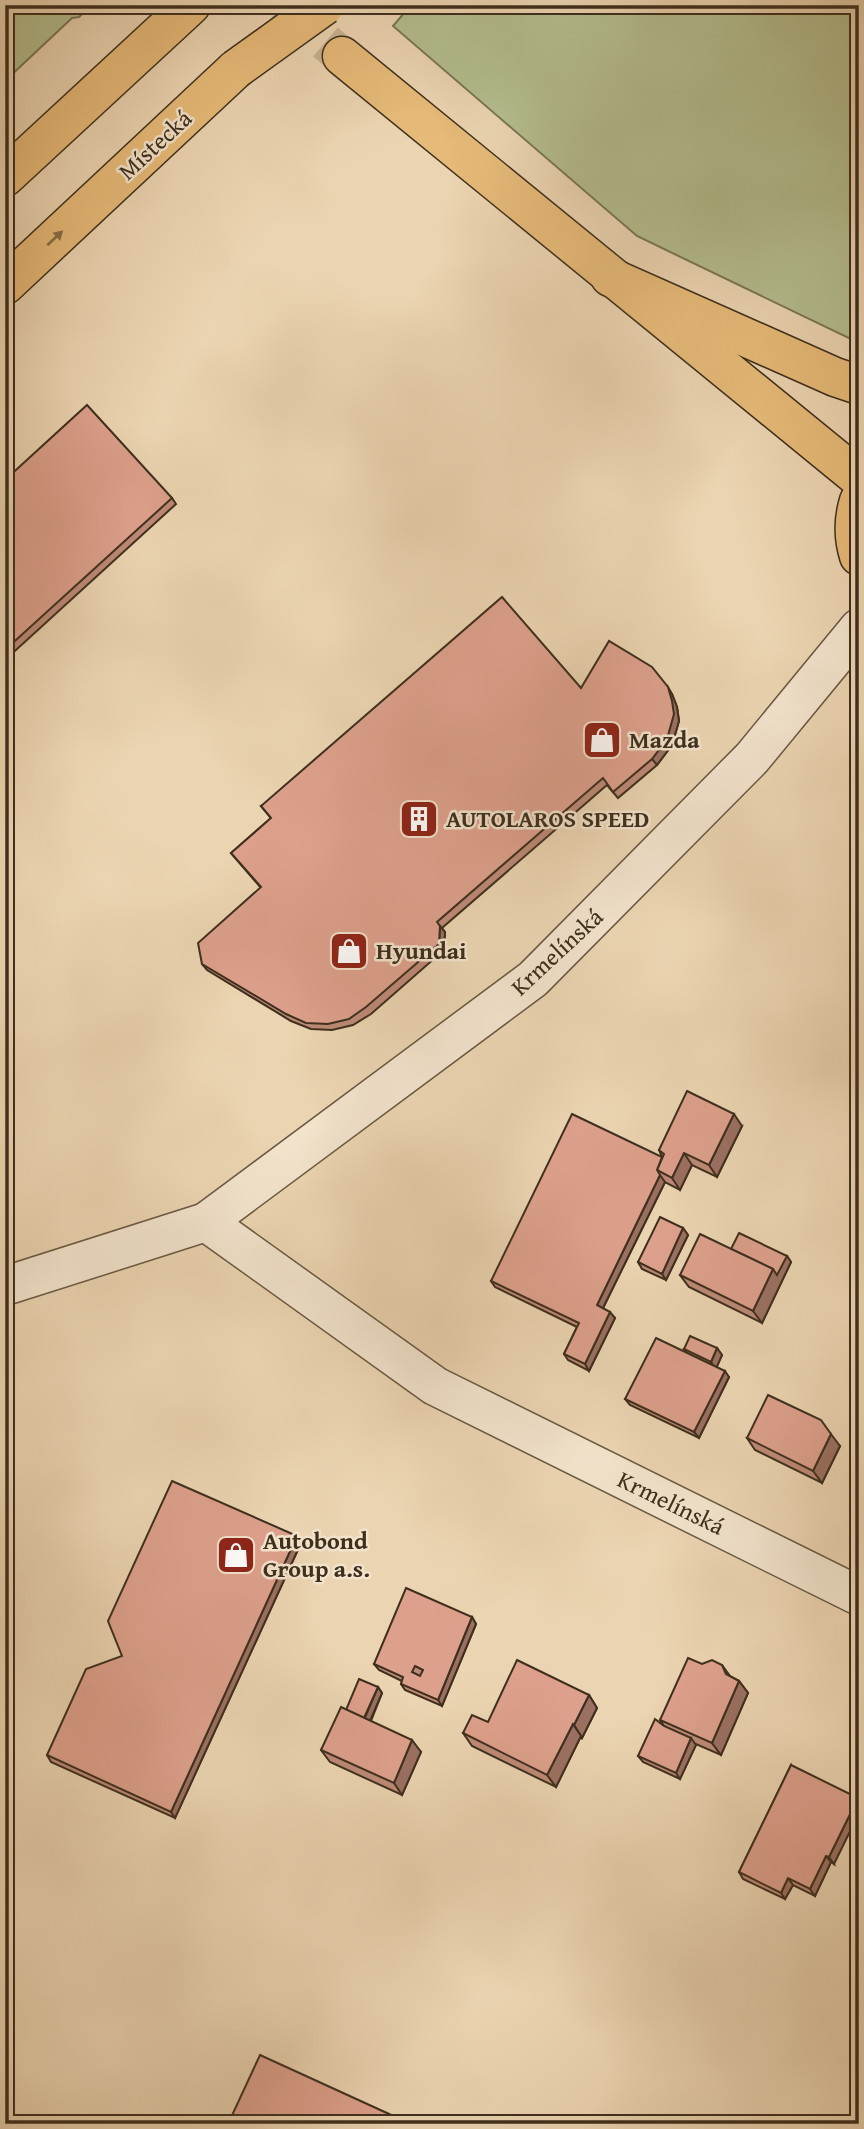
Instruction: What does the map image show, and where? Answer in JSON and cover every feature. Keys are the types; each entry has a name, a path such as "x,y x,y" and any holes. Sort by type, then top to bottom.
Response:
{"main road":[{"name":"Místecká","path":"5,285 304,5"},
{"path":"236,69 325,5"},
{"path":"5,177 43,143 175,10"},
{"path":"342,56 859,478"},
{"path":"610,277 835,377 859,384"},
{"path":"859,501 854,527 854,542 859,556"}],"street":[{"name":"Krmelínská","path":"5,1286 206,1222 533,979 752,758 859,628"},
{"name":"Krmelínská","path":"206,1222 435,1386 859,1596"}],"green space":[{"path":"5,5 92,5 79,17 72,18 5,81"},
{"path":"411,5 859,5 859,343 637,236 393,26"}],"building":[{"path":"87,405 172,498 5,650 5,480"},
{"name":"AUTOLAROS SPEED","path":"502,597 581,688 609,641 652,667 668,687 674,714 667,739 652,759 613,792 603,778 437,922 440,926 439,944 349,1019 328,1024 306,1023 202,964 198,943 261,887 231,853 271,818 261,806"},
{"path":"687,1091 734,1114 709,1165 684,1153 672,1178 657,1170 664,1154 659,1150"},
{"path":"572,1114 662,1157 657,1170 660,1175 597,1305 610,1312 585,1364 564,1354 579,1323 491,1281"},
{"path":"660,1217 683,1228 662,1274 638,1262"},
{"path":"739,1233 787,1256 777,1275 773,1269 731,1249"},
{"path":"700,1234 773,1269 753,1311 680,1275"},
{"path":"690,1336 717,1348 711,1362 684,1349"},
{"path":"656,1338 725,1371 694,1432 625,1399"},
{"path":"768,1395 821,1420 831,1434 813,1471 747,1438"},
{"path":"172,1481 297,1536 171,1812 47,1755 86,1669 122,1656 108,1621"},
{"path":"406,1588 472,1617 438,1700 401,1684 403,1677 374,1664","holes":["415,1666 423,1670 420,1676 412,1672"]},
{"path":"688,1658 702,1664 712,1660 722,1665 726,1674 739,1681 712,1743 660,1720"},
{"path":"517,1660 589,1695 547,1775 463,1733 472,1715 488,1722"},
{"path":"359,1679 378,1687 364,1718 346,1710"},
{"path":"341,1707 412,1740 394,1783 321,1750"},
{"path":"655,1719 691,1738 676,1773 638,1756"},
{"path":"791,1765 858,1798 810,1889 788,1878 781,1893 739,1872"},
{"path":"260,2055 411,2124 228,2124"}],"tunnel":[{"path":"282,5 342,56"}],"place":[{"name":"Mazda","path":"602,740"},
{"name":"AUTOLAROS SPEED","path":"419,819"},
{"name":"Hyundai","path":"349,951"},
{"name":"Autobond Group a.s.","path":"236,1555"}]}
